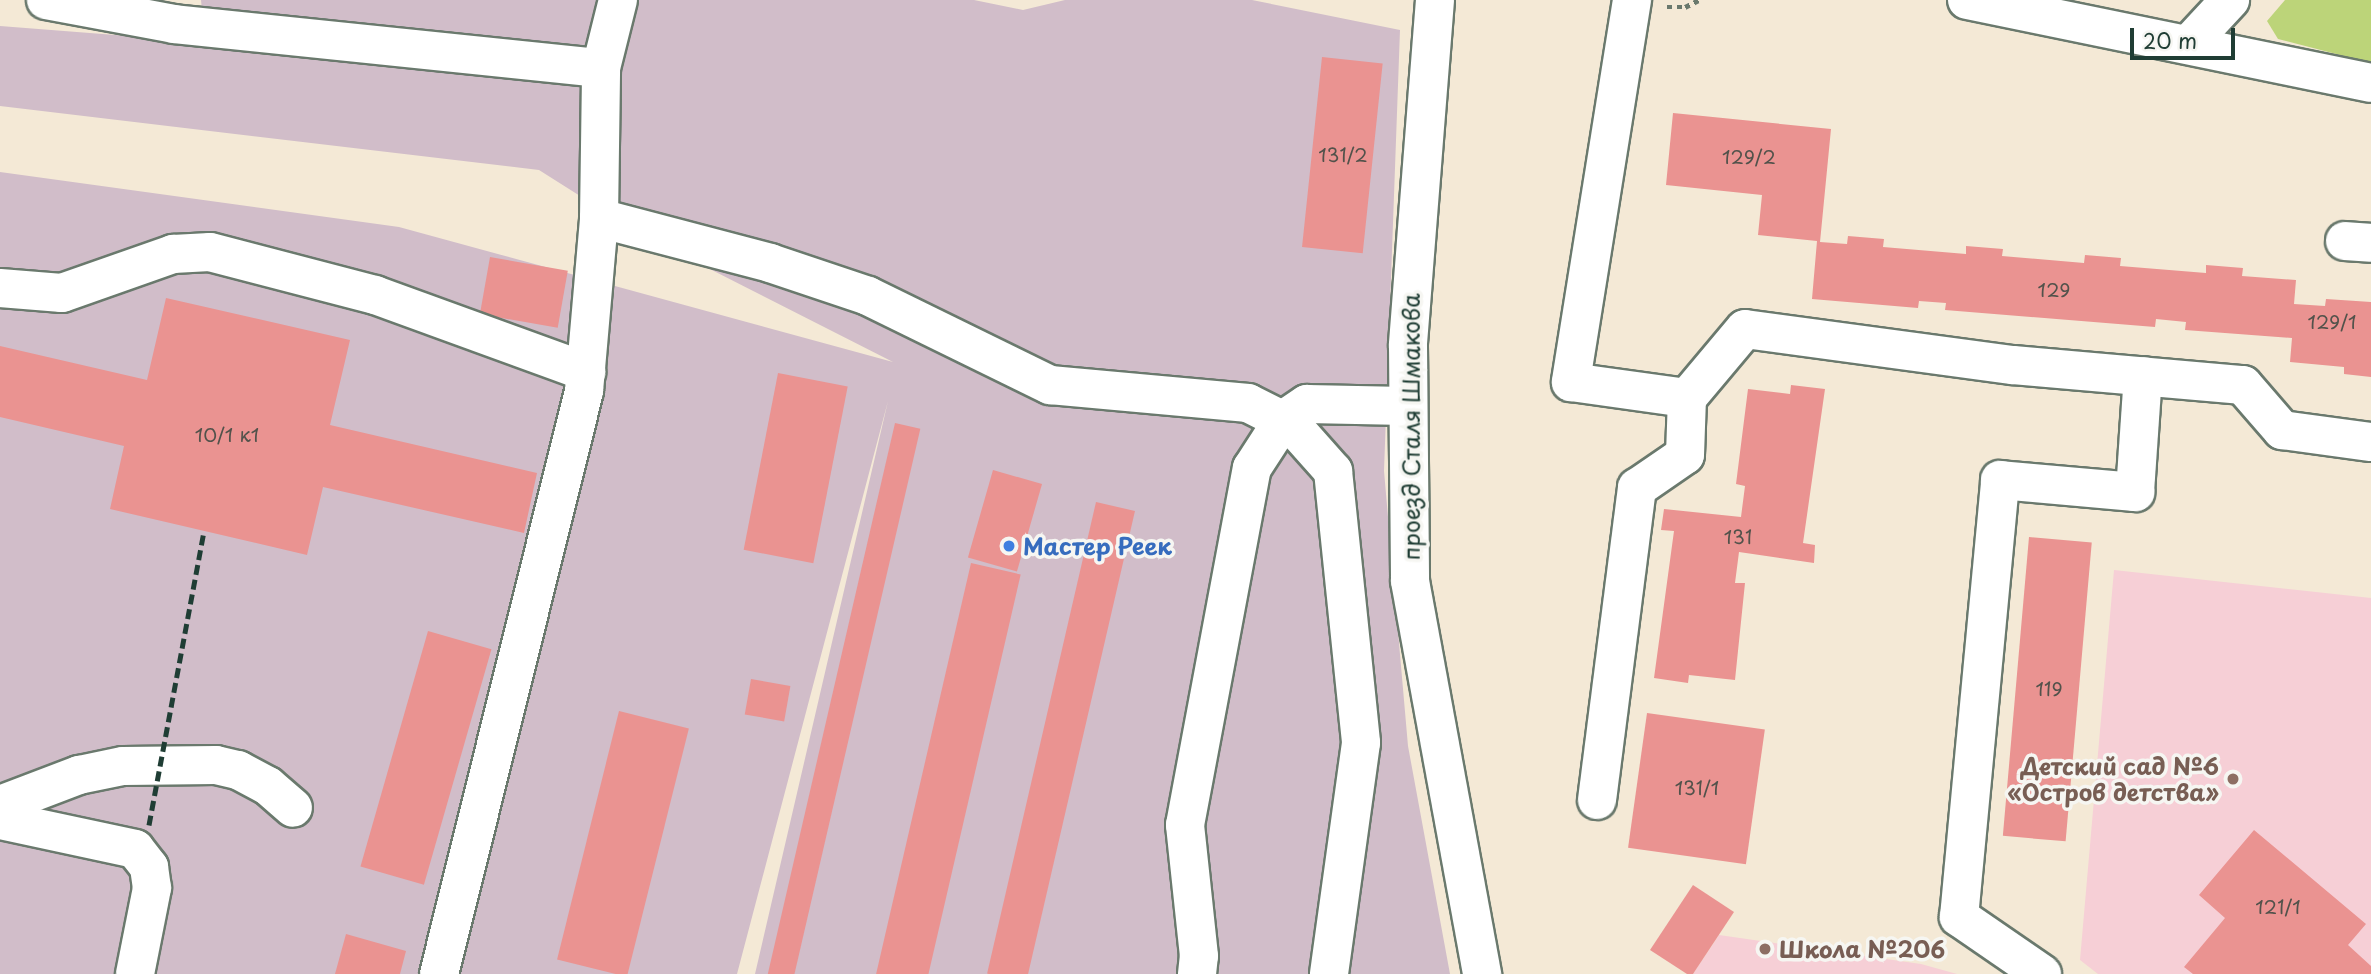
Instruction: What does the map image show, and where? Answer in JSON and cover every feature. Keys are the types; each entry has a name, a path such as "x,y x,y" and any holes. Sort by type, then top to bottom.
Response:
{"street":[{"path":"46,0 174,24 601,68"},
{"path":"439,974 586,372 599,218 601,68 618,0"},
{"name":"проезд Сталя Шмакова","path":"1435,0 1406,406 1410,581 1482,974"},
{"path":"1632,0 1572,382 1687,398"},
{"path":"1967,0 2190,43 2371,83"},
{"path":"2190,43 2230,0"},
{"path":"599,218 748,257 868,296 1050,385 1248,403 1283,420 1333,471 1361,743 1329,974"},
{"path":"0,288 62,293 173,254 209,252 375,295 586,372"},
{"path":"1597,800 1637,488 1685,455 1687,398 1745,329 2013,365 2243,385 2282,430 2371,442"},
{"path":"2042,974 1959,917 2000,480 2134,492 2143,376"},
{"path":"1198,974 1199,956 1185,825 1251,468 1283,420 1307,404 1406,406"},
{"path":"0,805 79,775 123,766 216,765 238,770 268,786 293,808"},
{"path":"0,820 135,849 149,867 152,888 135,974"}],"shaded area":[{"path":"201,0 974,0 1023,10 1065,0 1252,0 1400,30 1384,471 1408,746 1450,974 755,974 888,401 737,974 0,974 0,172 399,227 893,362 637,232 539,170 0,106 0,26 205,42"},
{"name":"Детский сад №6 «Остров детства»","path":"2114,570 2371,598 2371,974 2098,974 2080,960"},
{"name":"Школа №206","path":"1719,935 1921,964 1957,974 1693,974"}],"green space":[{"path":"2285,0 2371,0 2371,63 2278,39 2267,21"}],"building":[{"path":"1322,57 1383,63 1363,253 1302,247"},
{"path":"1673,113 1831,129 1820,242 1847,244 1848,236 1884,239 1883,247 1966,254 1966,246 2003,249 2002,256 2084,263 2085,255 2121,258 2120,266 2206,273 2206,265 2243,268 2242,276 2296,280 2294,304 2325,306 2326,299 2371,302 2371,377 2344,374 2344,367 2290,362 2292,338 2185,330 2186,322 2156,319 2155,327 1945,310 1946,303 1919,301 1918,308 1812,299 1817,241 1758,235 1762,195 1666,185"},
{"path":"490,257 568,271 558,328 480,314"},
{"path":"166,298 350,340 330,425 537,473 524,533 323,487 307,555 110,509 124,446 0,417 0,346 147,380"},
{"path":"778,373 848,387 813,563 744,550"},
{"path":"1791,385 1825,389 1803,543 1815,545 1814,563 1739,552 1735,583 1745,583 1735,680 1689,675 1688,683 1654,678 1674,531 1661,530 1664,509 1741,517 1745,486 1736,484 1748,389 1790,394"},
{"path":"895,423 920,429 794,974 768,974"},
{"path":"993,470 1042,484 1017,572 968,557"},
{"path":"1096,502 1135,511 1028,974 987,974"},
{"path":"2029,537 2092,542 2066,841 2003,836"},
{"path":"971,563 1021,574 928,974 876,974"},
{"path":"428,631 491,649 424,885 360,867"},
{"path":"751,679 790,686 784,721 745,714"},
{"path":"619,711 689,728 628,974 616,974 557,959"},
{"path":"1647,713 1765,730 1746,864 1628,848"},
{"path":"2254,830 2366,924 2348,945 2371,966 2371,974 2193,974 2184,967 2225,918 2199,895"},
{"path":"1693,885 1734,912 1693,974 1687,974 1650,950"},
{"path":"346,934 406,951 400,974 335,974"}],"railway":[{"path":"149,825 204,531"}],"place":[{"name":"Мастер Реек","path":"1009,546"},
{"name":"Детский сад №6 «Остров детства»","path":"2233,779"},
{"name":"Школа №206","path":"1765,949"}]}
